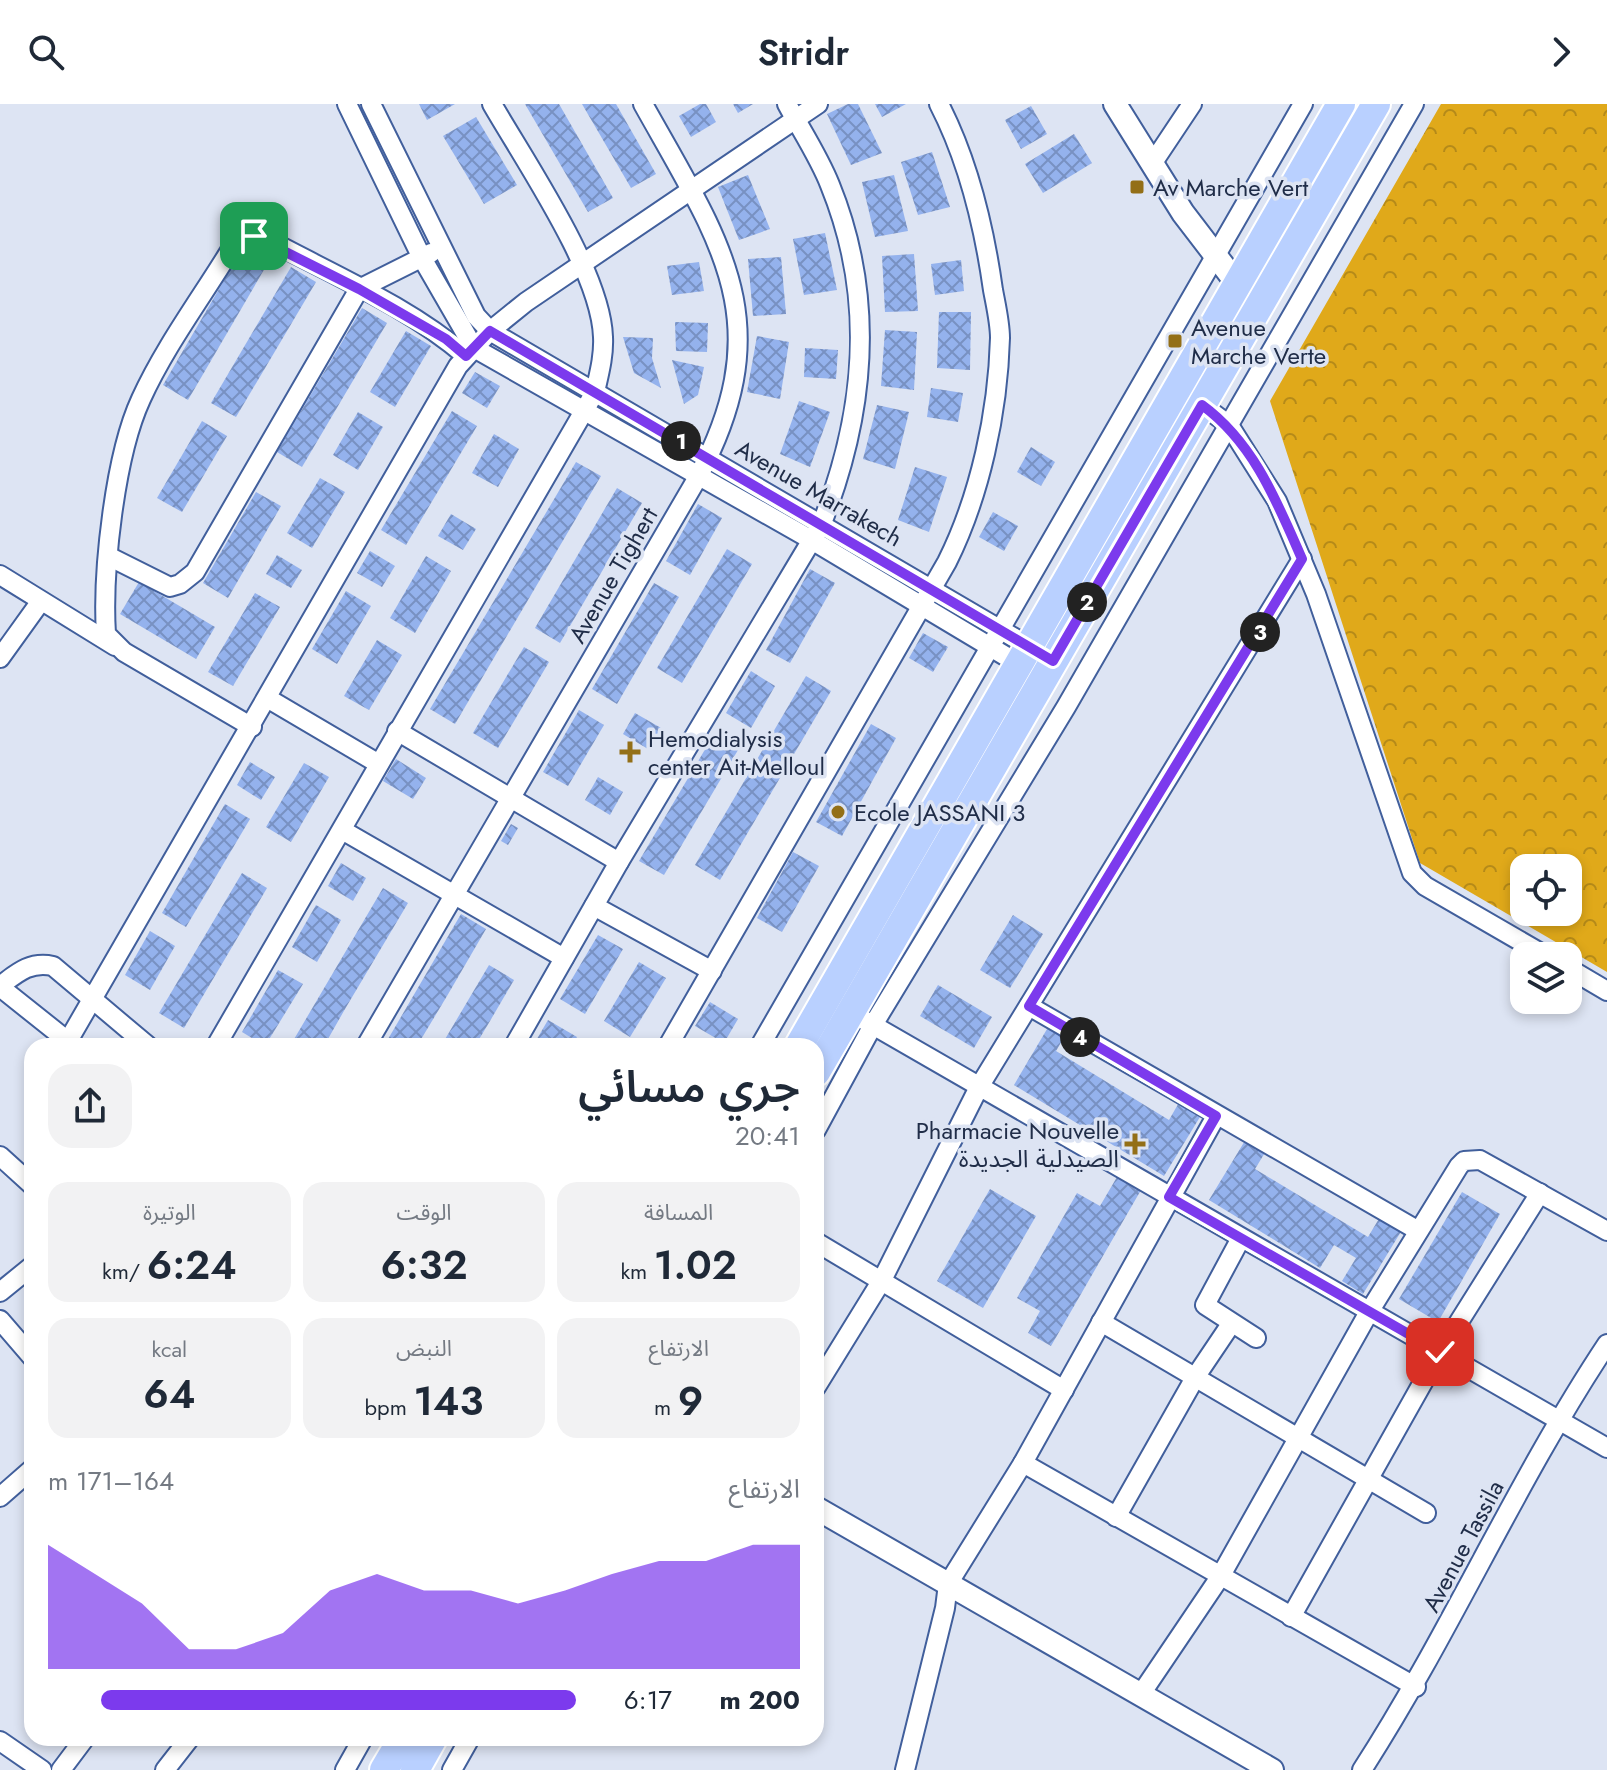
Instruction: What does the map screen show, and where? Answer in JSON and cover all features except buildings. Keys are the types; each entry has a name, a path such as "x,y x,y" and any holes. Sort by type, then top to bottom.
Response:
{"main road":[{"path":"811,1038 850,1012 1024,655 1341,104"},
{"path":"824,1058 1376,104"},
{"path":"384,1770 398,1746"},
{"path":"415,1770 428,1746"}],"street":[{"path":"347,104 470,352"},
{"name":"Avenue Marrakech","path":"371,104 476,316 490,331 932,587 1002,630 1024,655 1048,670"},
{"path":"221,1038 595,392 603,337 598,305 584,265 492,104"},
{"name":"Avenue Tighert","path":"371,1038 698,477 730,409 739,361 735,294 712,229 643,104"},
{"path":"74,1038 429,409 470,352 526,302 692,191 791,112 818,104"},
{"path":"673,1038 922,605 957,542 969,505 986,445 1000,337 988,255 974,192 954,134 939,104"},
{"path":"1115,104 1214,257 1236,286 1259,306"},
{"path":"1152,164 1192,104"},
{"path":"765,1038 993,647 1303,104"},
{"path":"824,1102 850,1012 1066,707 1414,104"},
{"path":"519,1038 619,862 822,523 840,477 860,387 860,326 851,251 830,184 791,112"},
{"path":"358,130 380,122"},
{"name":"Avenue Marrakech","path":"110,557 117,491 130,426 142,397 236,241 248,236 263,237 470,352 586,410 993,647 1024,655"},
{"path":"124,652 106,634 110,557 170,587 180,584 195,572 359,289 440,247"},
{"path":"1202,405 1229,425 1277,501 1302,559 1412,873 1425,886 1522,942"},
{"path":"824,1374 882,1280 979,1087 1302,559"},
{"path":"0,575 252,727"},
{"path":"0,658 41,601"},
{"path":"267,698 379,764"},
{"path":"397,731 619,862"},
{"path":"342,830 564,958"},
{"path":"594,906 712,971"},
{"path":"65,1038 0,987 22,970 40,963 53,966 139,1038"},
{"path":"1582,976 1607,991"},
{"path":"1029,1006 1417,1230"},
{"path":"850,1012 1607,1448"},
{"path":"905,1770 945,1608 948,1584 1023,1463 1216,1116"},
{"path":"0,1156 24,1178"},
{"path":"1141,1694 1220,1577 1417,1230 1464,1161 1480,1160 1607,1231"},
{"path":"1291,1617 1440,1352 1540,1193"},
{"path":"1241,1238 1205,1303 1231,1324 1256,1338"},
{"path":"824,1247 1064,1390"},
{"path":"0,1292 24,1272"},
{"path":"0,1320 24,1348"},
{"path":"1101,1322 1426,1513"},
{"path":"1116,1517 1196,1376 1231,1324"},
{"name":"Avenue Tassila","path":"1362,1770 1416,1687 1557,1420 1607,1344"},
{"path":"1023,1463 1416,1687"},
{"path":"3,1489 24,1475"},
{"path":"824,1513 1265,1768"},
{"path":"0,1741 42,1770"},
{"path":"61,1770 79,1746"},
{"path":"165,1770 184,1746"},
{"path":"345,1770 358,1746"},
{"path":"452,1770 466,1746"}],"green space":[{"path":"1441,104 1607,104 1607,972 1582,957 1582,942 1556,942 1528,926 1582,926 1582,854 1510,854 1510,915 1420,863 1270,401"}],"place":[{"name":"Av Marche Vert","path":"1137,187"},
{"name":"Avenue Marche Verte","path":"1175,341"},
{"name":"Hemodialysis center Ait-Melloul","path":"630,752"},
{"name":"Ecole JASSANI 3","path":"838,812"},
{"name":"Pharmacie Nouvelle الصيدلية الجديدة","path":"1135,1144"}],"route":[{"path":"254,236 263,237 359,289 446,339 466,356 490,331 511,346 932,587 1053,661 1202,405 1229,425 1277,501 1302,559 1280,600 1029,1006 1216,1116 1169,1197 1440,1352"}]}
